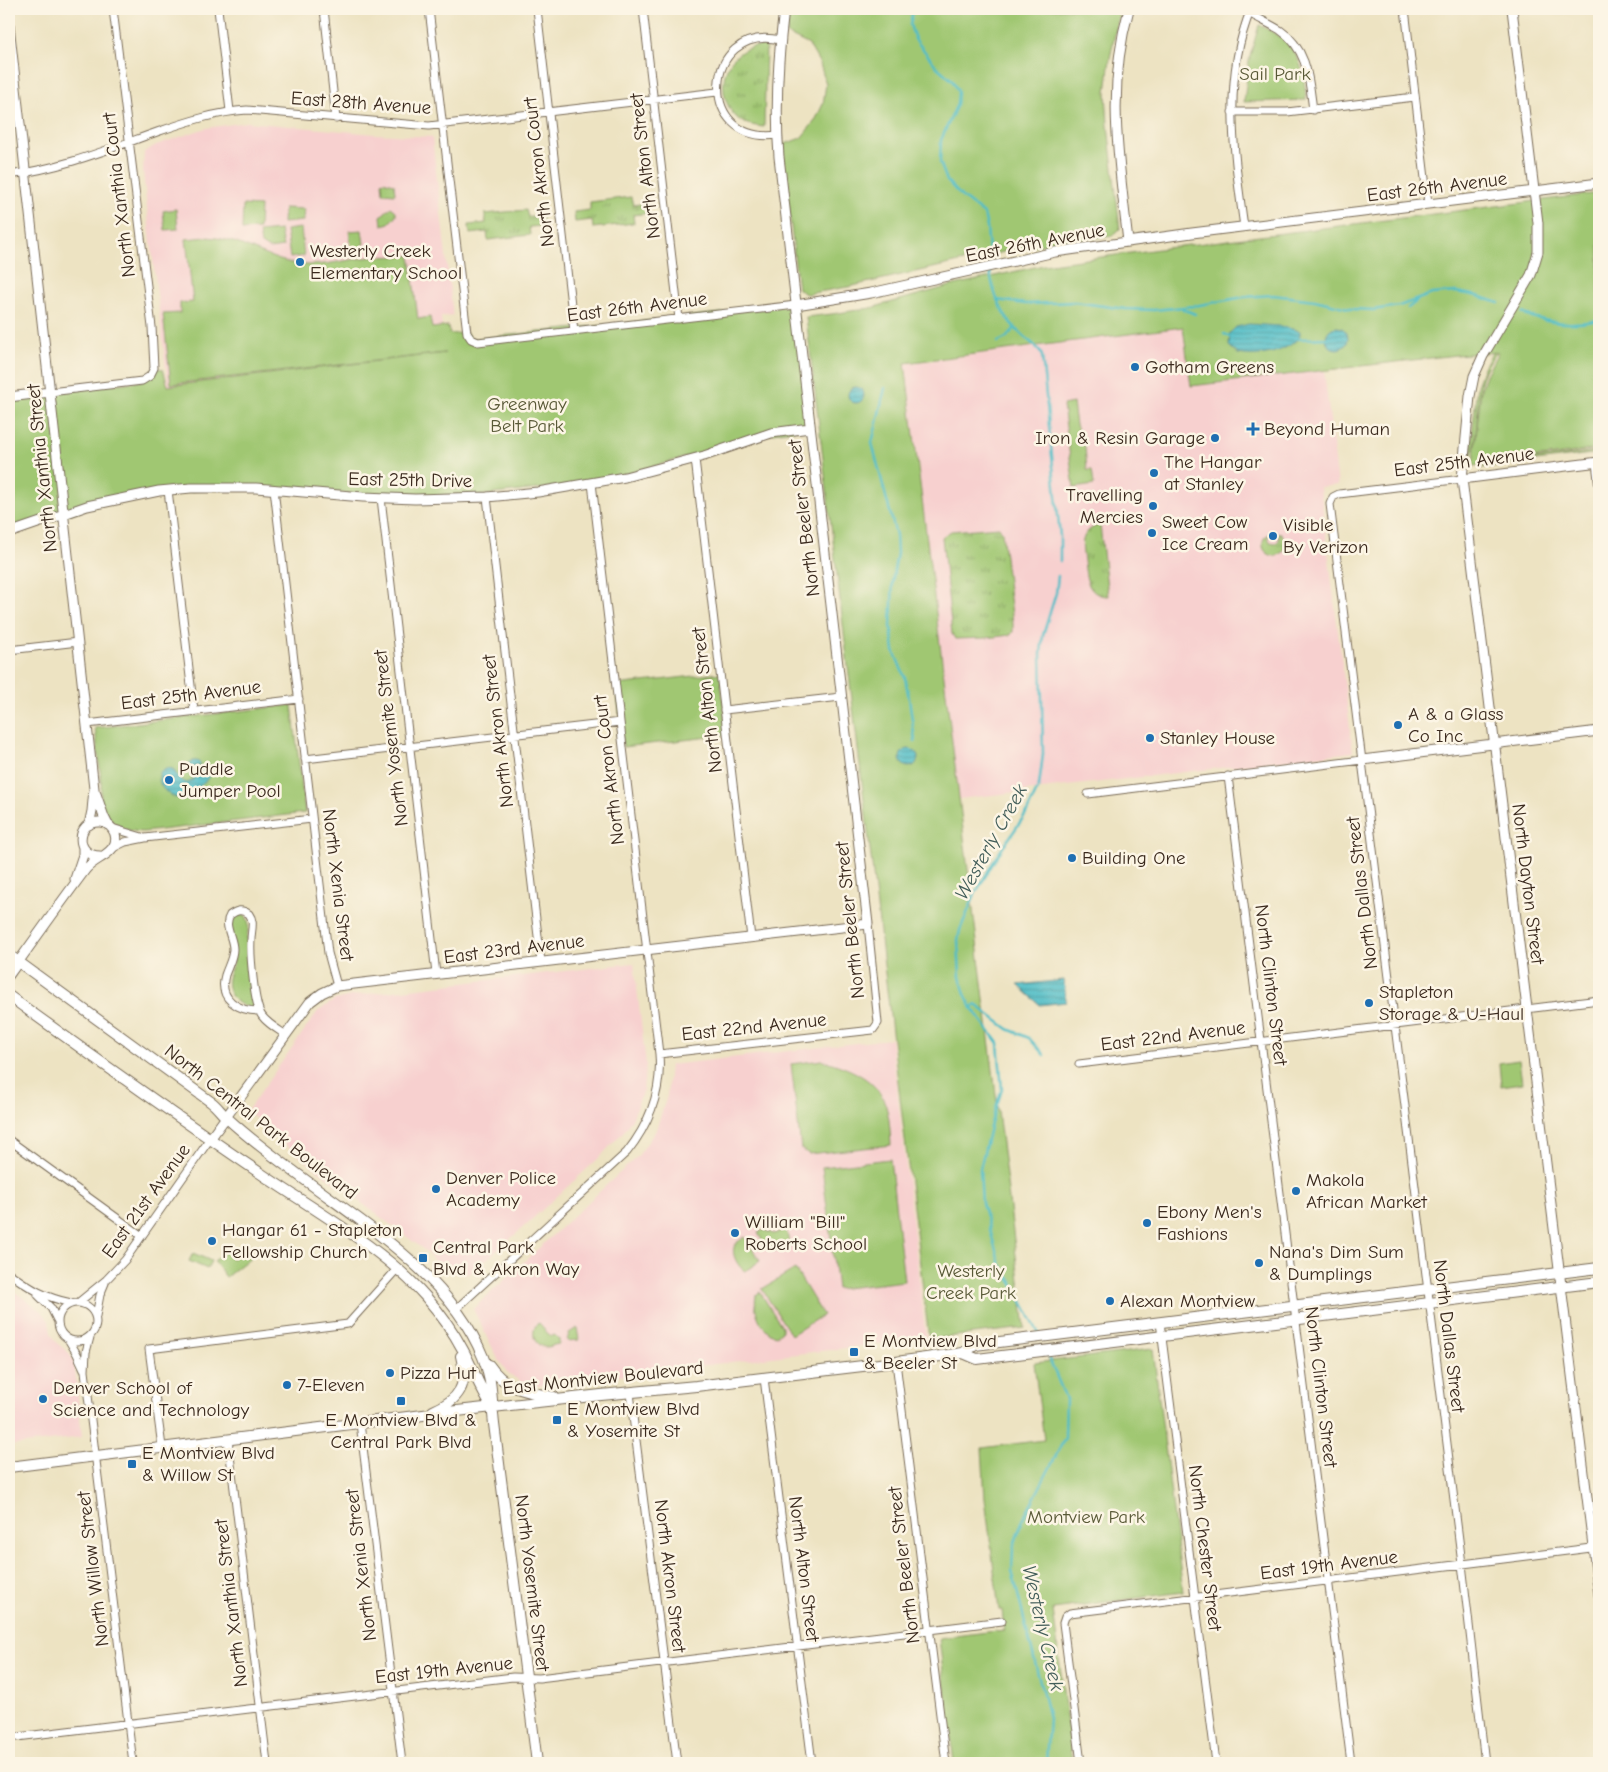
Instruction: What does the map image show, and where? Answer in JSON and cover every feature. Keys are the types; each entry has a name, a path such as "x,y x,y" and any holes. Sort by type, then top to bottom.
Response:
{"main road":[{"name":"North Central Park Boulevard","path":"9,956 211,1102 276,1158 387,1240 427,1276 456,1309 482,1356 488,1371 492,1392 492,1407"},
{"name":"North Central Park Boulevard","path":"9,996 210,1139 398,1269 426,1297 455,1336 482,1393 492,1407"},
{"name":"East Montview Boulevard","path":"9,1467 424,1415 896,1362 963,1353 975,1345 1599,1268"},
{"name":"East Montview Boulevard","path":"963,1353 977,1359 1599,1282"},
{"path":"424,1415 448,1404 461,1389 464,1379 464,1366 455,1336"},
{"path":"482,1356 494,1373 505,1382 529,1392 564,1399"},
{"name":"North Yosemite Street","path":"492,1407 537,1763"}],"street":[{"name":"North Xanthia Court","path":"50,392 142,381 150,376 154,368 152,327 113,9"},
{"path":"218,9 230,111"},
{"path":"324,9 336,119"},
{"path":"430,9 443,125"},
{"name":"North Akron Court","path":"536,9 574,331"},
{"name":"North Alton Street","path":"643,9 679,319"},
{"name":"North Beeler Street","path":"784,9 780,40 777,96 778,134 878,1023"},
{"path":"1128,9 1119,59 1115,122 1128,242"},
{"path":"1405,9 1428,204"},
{"name":"North Dayton Street","path":"1512,9 1539,238 1536,262 1529,279 1483,356 1474,376 1470,396 1462,479 1559,1273 1597,1547 1599,1595"},
{"path":"1244,227 1232,112 1236,67 1250,11 1280,30 1298,48 1308,71 1313,110"},
{"name":"North Xanthia Street","path":"9,24 94,789 89,825"},
{"path":"778,134 764,136 748,133 736,125 728,118 719,104 718,92 720,72 730,53 746,42 756,39 780,40"},
{"name":"East 28th Avenue","path":"9,175 52,167 188,122 230,111 247,110 418,126 549,113 718,92"},
{"path":"1232,112 1313,110 1415,97"},
{"name":"East 26th Avenue","path":"443,125 467,333 471,339 478,342 796,305 861,295 1055,252 1599,183"},
{"path":"9,397 50,392"},
{"name":"East 25th Drive","path":"9,533 64,513 114,500 168,490 228,487 381,498 449,498 538,492 658,469 695,459 771,433 810,428"},
{"name":"North Alton Street","path":"695,459 751,938"},
{"path":"1598,462 1599,489"},
{"name":"East 25th Avenue","path":"1333,496 1342,493 1598,462"},
{"name":"North Akron Court","path":"456,1309 627,1152 636,1141 649,1118 657,1094 660,1077 659,1054 592,483"},
{"name":"North Xenia Street","path":"274,489 328,953 337,986"},
{"path":"168,490 194,711"},
{"name":"North Akron Street","path":"487,496 541,962"},
{"name":"North Dallas Street","path":"1333,496 1330,500 1330,507 1462,1564 1485,1763"},
{"name":"North Yosemite Street","path":"381,498 436,974"},
{"path":"9,650 78,642"},
{"path":"724,710 841,697"},
{"name":"East 25th Avenue","path":"87,724 298,699"},
{"path":"305,759 620,722"},
{"path":"1088,794 1599,731"},
{"name":"North Clinton Street","path":"1228,776 1351,1763"},
{"name":"North Xanthia Street","path":"94,789 104,817 110,827"},
{"path":"9,975 86,868 113,848 129,841 145,838 312,818"},
{"path":"73,886 83,855 82,832 89,825 98,822 145,838"},
{"path":"110,827 116,838 113,848"},
{"path":"83,847 90,854 100,856"},
{"path":"259,1011 248,1011 236,1007 229,999 225,989 225,974 232,959 233,949 227,923 230,915 237,910 249,914 253,922 251,949 259,1011 266,1021 286,1035"},
{"name":"East 23rd Avenue","path":"210,1139 310,1002 337,986 868,924"},
{"name":"East 22nd Avenue","path":"1079,1064 1599,1000"},
{"name":"East 22nd Avenue","path":"659,1054 873,1030 878,1023"},
{"name":"East 21st Avenue","path":"75,1303 106,1280 125,1260 210,1139"},
{"path":"9,1140 142,1236"},
{"path":"162,1448 149,1349 348,1324 398,1269"},
{"path":"9,1273 35,1291 51,1298 86,1305 92,1309 96,1316 96,1324 90,1337 83,1341 75,1341 68,1339 62,1334 51,1308 35,1291"},
{"name":"East 21st Avenue","path":"96,1316 100,1295 106,1280"},
{"path":"57,1320 64,1307 75,1303"},
{"name":"North Chester Street","path":"1160,1322 1216,1763"},
{"name":"North Willow Street","path":"90,1337 86,1352 85,1371 133,1763"},
{"name":"North Willow Street","path":"68,1339 85,1371"},
{"name":"North Beeler Street","path":"896,1362 946,1763"},
{"name":"North Alton Street","path":"764,1378 812,1763"},
{"name":"North Akron Street","path":"630,1392 677,1763"},
{"name":"North Xenia Street","path":"360,1423 402,1763"},
{"name":"North Xanthia Street","path":"228,1439 267,1763"},
{"name":"East 19th Avenue","path":"1081,1763 1063,1623 1065,1617 1070,1613 1597,1547"},
{"name":"East 19th Avenue","path":"9,1738 513,1677 539,1678 1002,1621"}],"shaded area":[{"name":"Westerly Creek Elementary School","path":"247,122 374,134 432,137 453,315 441,317 442,326 449,325 452,353 168,386 143,171 144,152 156,145 206,128"},
{"path":"1183,327 1324,370 1338,485 1320,487 1353,752 959,799 906,364"},
{"name":"Denver Police Academy","path":"634,963 646,1064 643,1090 633,1117 625,1130 599,1158 469,1274 446,1272 423,1249 299,1156 247,1111 318,1011 335,1000 351,996"},
{"name":"William \"Bill\" Roberts School","path":"891,1039 926,1338 536,1386 521,1382 507,1372 498,1359 473,1309 638,1156 656,1130 667,1096 670,1065"},
{"name":"Denver School of Science and Technology","path":"9,1288 42,1311 49,1321 51,1333 58,1344 67,1351 74,1361 82,1437 9,1446"}],"green space":[{"path":"789,9 1120,9 1110,58 1106,93 1120,229 1112,236 1026,247 848,287 806,294 798,289 782,145 801,138 815,121 823,104 826,84 820,64 809,45 787,34"},
{"name":"Sail Park","path":"1259,25 1282,38 1296,54 1303,74 1306,100 1244,102 1249,60"},
{"path":"766,45 764,127 741,121 734,114 728,106 725,97 724,77 727,68 740,53 755,46"},
{"path":"383,181 394,184 395,194 383,193"},
{"name":"Westerly Creek Park","path":"1599,193 1599,449 1473,466 1481,389 1498,352 1456,355 1191,386 1183,327 905,363 1025,1328 929,1339 806,317 871,308 950,286 1044,265"},
{"path":"631,197 633,205 648,203 649,213 633,215 634,223 593,228 592,220 575,222 574,212 590,210 590,202"},
{"path":"243,205 260,206 259,229 242,230"},
{"path":"391,207 396,211 396,215 389,223 382,225 381,216"},
{"path":"284,208 304,209 303,221 283,223"},
{"path":"176,209 178,229 165,230 163,211"},
{"path":"526,210 528,217 542,216 543,226 529,227 530,235 488,240 487,232 470,234 469,225 486,223 485,214"},
{"path":"301,228 304,256 290,258 286,230"},
{"path":"280,230 283,247 269,249 261,244 259,232"},
{"path":"362,230 364,244 362,248 355,249 351,247 349,231"},
{"name":"Greenway Belt Park","path":"206,237 228,240 280,260 301,265 410,255 418,319 430,317 432,328 448,326 450,334 467,333 471,339 796,305 810,428 778,432 592,483 449,499 228,487 114,500 9,533 9,397 142,381 154,368 163,369 168,386 445,353 171,384 163,314 180,313 180,303 193,302 186,239"},
{"path":"1499,340 1502,342 1482,377 1475,443 1470,457 1477,386 1484,367"},
{"path":"1073,403 1076,425 1085,447 1087,470 1092,470 1094,485 1074,488 1063,405"},
{"path":"1599,451 1599,453 1481,468 1487,465"},
{"path":"1100,525 1108,596 1096,593 1089,585 1083,552 1085,535 1090,529"},
{"path":"999,527 1002,532 1013,632 1010,635 986,638 955,639 952,634 942,537 951,531"},
{"path":"1271,532 1268,537 1270,542 1276,543 1279,540 1279,535 1273,532 1281,533 1286,540 1285,550 1277,556 1270,555 1263,548 1264,538"},
{"path":"720,673 727,735 623,747 616,685"},
{"path":"292,705 305,813 143,832 128,830 116,824 103,807 95,728"},
{"path":"236,913 244,914 248,920 247,948 254,1007 252,1008 237,1002 228,989 228,978 234,954 230,920"},
{"path":"822,1060 853,1071 878,1090 887,1110 891,1145 809,1154 801,1149 791,1064"},
{"path":"1519,1060 1522,1083 1501,1086 1499,1063"},
{"path":"890,1159 904,1281 837,1289 822,1167"},
{"path":"763,1230 774,1234 783,1230 787,1233 789,1243 775,1251 772,1249 769,1241 764,1244 758,1233"},
{"path":"745,1237 760,1261 745,1271 737,1263 733,1252 736,1244"},
{"path":"245,1250 251,1257 226,1277 214,1261 226,1252 232,1259"},
{"path":"193,1253 211,1261 207,1269 189,1261"},
{"path":"795,1269 823,1315 791,1335 762,1289"},
{"path":"760,1292 782,1327 782,1331 776,1336 766,1329 759,1319 755,1301 756,1295"},
{"path":"539,1323 548,1333 559,1339 559,1344 547,1347 536,1342 534,1332 536,1325"},
{"path":"577,1328 579,1340 567,1341 569,1333"},
{"name":"Montview Park","path":"1153,1349 1183,1592 1053,1609 1072,1763 954,1763 939,1638 1004,1630 1002,1610 999,1610 985,1499 982,1448 1044,1440 1034,1363"}],"water":[{"path":"1249,324 1280,326 1300,331 1300,336 1288,347 1272,353 1263,355 1238,354 1229,346 1230,333 1236,327"},
{"path":"1337,327 1345,330 1348,338 1345,346 1337,349 1329,346 1326,338 1329,330"},
{"path":"856,387 862,389 864,395 862,401 856,403 850,401 848,395 850,389"},
{"path":"909,749 915,752 918,758 915,764 909,767 903,764 900,758 903,752"},
{"name":"Puddle Jumper Pool","path":"193,761 201,764 198,767 195,766 195,771 206,768 209,776 194,795 189,798 183,799 172,796 160,783 160,772 168,768 173,769 181,780 188,783 194,779 188,772 188,765"},
{"path":"1064,980 1066,1002 1040,1005 1018,985"}],"waterway":[{"name":"Westerly Creek","path":"913,9 910,25 915,39 937,67 952,80 958,91 957,104 941,140 940,162 947,181 962,197 984,214 990,264"},
{"name":"Westerly Creek","path":"990,269 993,288 1000,306 1010,322 1037,347 1042,356 1060,536 1060,561"},
{"path":"997,300 1026,304 1075,302 1125,309 1154,310 1194,306 1244,297 1273,295 1315,300 1352,309 1373,310 1399,306 1432,294 1456,292 1478,296 1499,303"},
{"path":"1408,308 1417,301"},
{"path":"1183,309 1195,314"},
{"path":"1522,313 1541,320 1560,323 1580,323 1599,320"},
{"path":"998,342 1006,338 1015,328"},
{"path":"1224,334 1229,337"},
{"path":"1298,339 1328,338"},
{"path":"885,388 872,443 896,535 897,553 893,577 891,627 894,651 905,678 915,741"},
{"name":"Westerly Creek","path":"1039,1334 1013,1284 1000,1264 982,1203 980,1169 991,1123 1002,1089 998,1043 972,1008 965,994 960,977 958,940 960,930 975,894 997,856 1027,812 1039,786 1043,754 1041,654 1043,635 1056,593 1058,576"},
{"path":"972,1008 976,1005 1008,1029 1029,1038 1044,1055"},
{"name":"Westerly Creek","path":"1046,1763 1049,1718 1012,1571 1013,1548 1022,1522 1065,1438 1066,1399 1047,1353"}],"place":[{"name":"Westerly Creek Elementary School","path":"300,262"},
{"name":"Gotham Greens","path":"1135,367"},
{"name":"Beyond Human","path":"1253,429"},
{"name":"Iron & Resin Garage","path":"1215,438"},
{"name":"The Hangar at Stanley","path":"1154,473"},
{"name":"Travelling Mercies","path":"1153,506"},
{"name":"Sweet Cow Ice Cream","path":"1152,533"},
{"name":"Visible By Verizon","path":"1273,536"},
{"name":"A & a Glass Co Inc","path":"1398,725"},
{"name":"Stanley House","path":"1150,738"},
{"name":"Puddle Jumper Pool","path":"169,780"},
{"name":"Building One","path":"1072,858"},
{"name":"Stapleton Storage & U-Haul","path":"1369,1003"},
{"name":"Denver Police Academy","path":"436,1189"},
{"name":"Makola African Market","path":"1296,1191"},
{"name":"Ebony Men's Fashions","path":"1147,1223"},
{"name":"William \"Bill\" Roberts School","path":"735,1233"},
{"name":"Hangar 61 - Stapleton Fellowship Church","path":"212,1241"},
{"name":"Central Park Blvd & Akron Way","path":"423,1258"},
{"name":"Nana's Dim Sum & Dumplings","path":"1259,1263"},
{"name":"Alexan Montview","path":"1110,1301"},
{"name":"E Montview Blvd & Beeler St","path":"854,1352"},
{"name":"Pizza Hut","path":"390,1373"},
{"name":"7-Eleven","path":"287,1385"},
{"name":"Denver School of Science and Technology","path":"43,1399"},
{"name":"E Montview Blvd & Central Park Blvd","path":"401,1401"},
{"name":"E Montview Blvd & Yosemite St","path":"557,1420"},
{"name":"E Montview Blvd & Willow St","path":"132,1464"}]}
